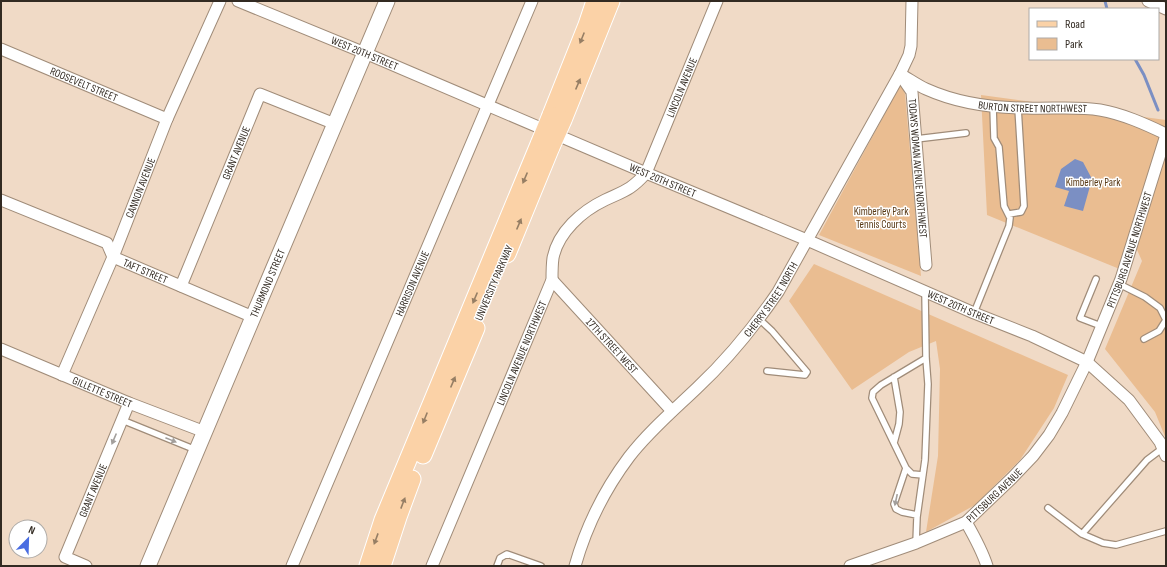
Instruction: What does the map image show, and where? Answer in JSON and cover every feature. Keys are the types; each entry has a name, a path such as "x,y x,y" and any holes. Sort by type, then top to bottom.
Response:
{"main road":[{"name":"UNIVERSITY PARKWAY","path":"557,118 595,1"},
{"name":"UNIVERSITY PARKWAY","path":"382,566 412,480 546,145 611,1"},
{"name":"UNIVERSITY PARKWAY","path":"368,566 383,520 546,145"}],"street":[{"name":"CANNON AVENUE","path":"62,375 114,257 167,119 220,1"},
{"name":"WEST 20TH STREET","path":"238,1 366,53 807,240 974,313 1032,336 1087,362 1129,400 1160,442 1164,452"},
{"name":"THURMOND STREET","path":"148,566 252,317 387,1"},
{"name":"HARRISON AVENUE","path":"292,566 532,1"},
{"name":"LINCOLN AVENUE","path":"646,173 717,1"},
{"name":"CHERRY STREET NORTH","path":"575,566 591,523 617,473 630,456 672,411 703,382 737,346 778,292 900,74 909,55 911,46 912,1"},
{"path":"1148,1 1166,9"},
{"name":"ROOSEVELT STREET","path":"1,49 167,119"},
{"name":"BURTON STREET NORTHWEST","path":"900,74 926,89 946,96 975,103 1018,108 1100,110 1135,120 1166,134"},
{"name":"TODAYS WOMAN AVENUE NORTHWEST","path":"900,74 912,92 926,265"},
{"name":"GRANT AVENUE","path":"181,286 260,94 335,124"},
{"name":"PITTSBURG AVENUE NORTHWEST","path":"1087,362 1119,284 1166,134"},
{"name":"LINCOLN AVENUE NORTHWEST","path":"432,566 552,280 553,259 557,246 563,235 580,216 598,203 630,189 646,173"},
{"name":"TAFT STREET","path":"1,200 107,243 114,257 252,317"},
{"name":"17TH STREET WEST","path":"552,280 672,411"},
{"name":"GILLETTE STREET","path":"1,350 129,403 205,432"},
{"name":"PITTSBURG AVENUE","path":"850,566 916,543 966,522 1012,478 1037,451 1062,413 1087,362"},
{"name":"GRANT AVENUE","path":"86,566 65,557 129,403"},
{"path":"966,522 978,543 987,566"}],"lane":[{"path":"974,313 1010,226 1009,214 1004,206 999,148 994,138 993,106"},
{"path":"1009,214 1021,212 1024,206 1018,108"},
{"path":"916,139 966,132"},
{"path":"1096,279 1080,318 1101,326"},
{"path":"1119,284 1145,297 1160,308 1166,320 1159,331 1144,339"},
{"path":"916,543 917,515 925,460 928,384 925,292"},
{"path":"759,319 772,331 807,372 805,375 767,371"},
{"path":"923,475 912,474 906,468 872,398 873,392 876,389 926,358"},
{"path":"894,377 900,412 899,424 894,443"},
{"path":"122,420 197,450"},
{"path":"1082,534 1146,460 1164,452"},
{"path":"906,468 894,504 896,509 902,512 917,515"},
{"path":"1048,508 1082,534 1103,543 1116,545 1166,531"},
{"path":"497,566 500,558 507,554 541,566"}],"green space":[{"name":"Kimberley Park Tennis Courts","path":"901,84 905,94 921,276 819,235"},
{"name":"Kimberley Park","path":"981,95 1166,120 1166,439 1155,412 1105,349 1142,261 1134,243 1122,270 987,215"},
{"path":"814,264 1068,375 1054,408 1020,460 975,505 926,532 938,456 940,369 936,341 909,352 852,390 789,301"}],"water":[{"path":"1075,159 1083,162 1092,179 1083,211 1064,206 1069,191 1055,187 1061,169"}],"waterway":[{"path":"1105,1 1107,8"},
{"path":"1136,60 1144,75 1158,110"}]}
